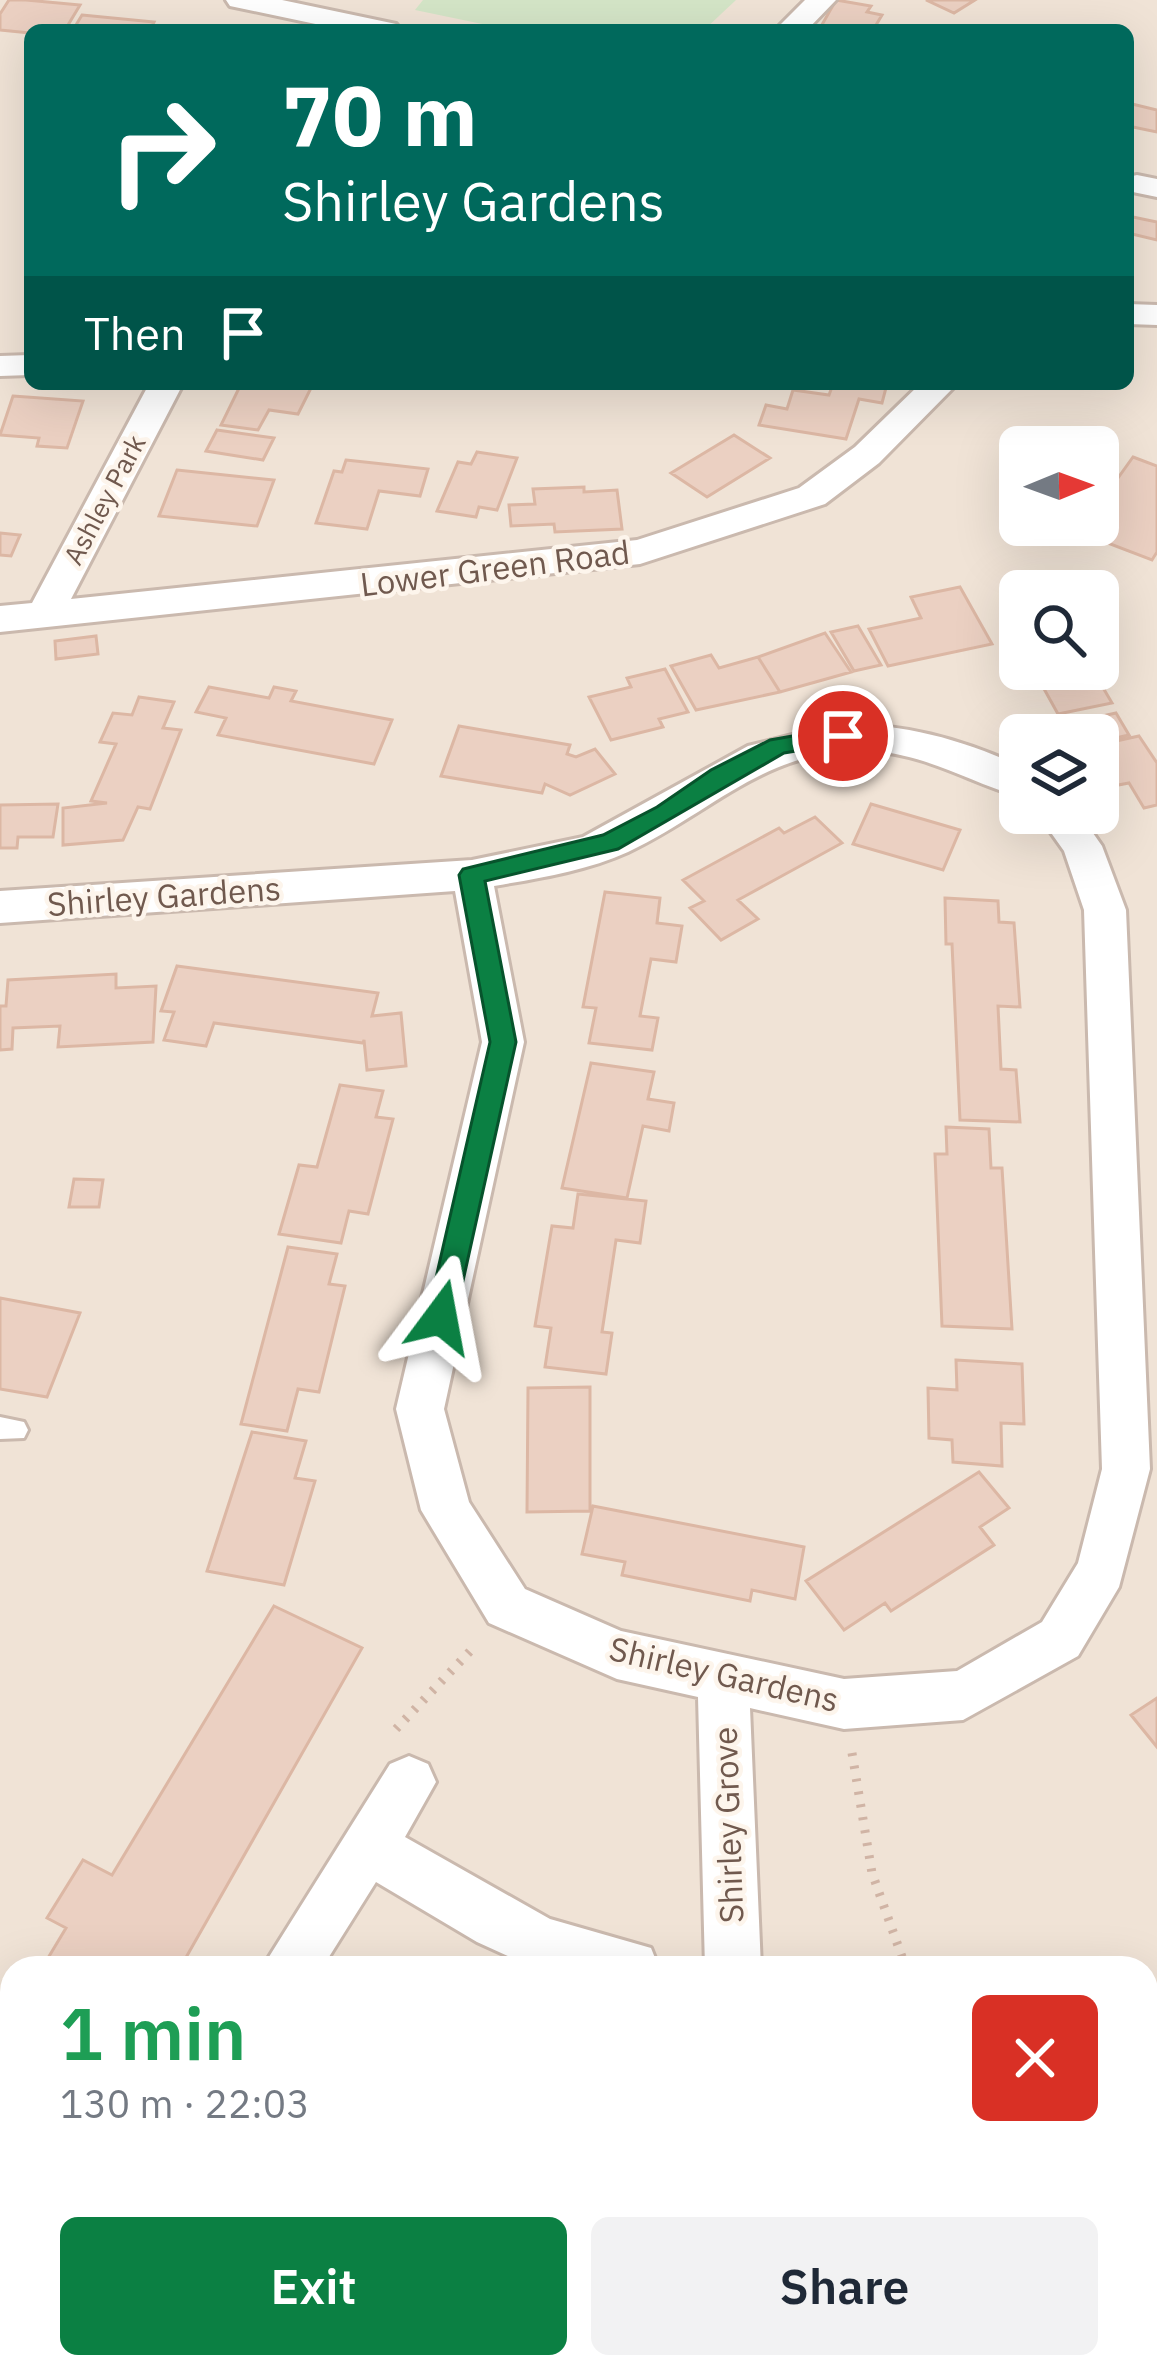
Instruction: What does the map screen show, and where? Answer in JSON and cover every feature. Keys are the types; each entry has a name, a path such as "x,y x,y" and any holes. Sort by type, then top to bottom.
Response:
{"street":[{"path":"240,0 352,24"},
{"path":"369,24 391,0"},
{"path":"796,24 821,0"},
{"name":"Ashley Park","path":"44,617 163,390"},
{"name":"Lower Green Road","path":"0,619 640,552 812,496 867,455 934,390"},
{"name":"Shirley Gardens","path":"0,907 472,875 610,843 778,746 843,736 905,741 999,772"},
{"name":"Shirley Gardens","path":"507,1606 617,1655 844,1705 963,1695 1060,1639 1101,1571 1126,1468 1105,910 1082,846 1073,834"},
{"path":"472,875 503,1042 420,1409 446,1510 507,1606"},
{"name":"Shirley Grove","path":"722,1681 733,1956"},
{"path":"298,1956 409,1782"},
{"path":"370,1847 467,1906 577,1956"}],"path":[{"path":"409,1782 396,1727 452,1674 507,1606"},
{"path":"844,1705 872,1873 902,1956"}],"shaded area":[{"path":"0,0 1157,0 1157,1956 0,1956"}],"green space":[{"path":"423,0 736,0 710,24 482,24 415,10"}],"building":[{"path":"9,0 80,5 69,24 24,24 24,32 0,30 0,14"},
{"path":"836,0 871,6 867,12 882,15 877,24 822,24"},
{"path":"926,0 975,0 954,13"},
{"path":"82,15 154,22 153,24 77,24"},
{"path":"1134,104 1157,110 1157,132 1134,127"},
{"path":"1134,217 1157,222 1157,240 1134,234"},
{"path":"238,390 310,390 298,414 269,410 258,430 221,425"},
{"path":"793,390 829,395 831,390 885,390 882,403 859,399 846,439 759,425 766,405 787,409"},
{"path":"13,396 83,401 67,448 37,446 39,438 0,435"},
{"path":"217,430 274,438 263,460 206,451"},
{"path":"734,435 770,458 707,497 671,473"},
{"path":"477,452 517,458 497,510 479,507 476,517 437,511 458,462 471,464"},
{"path":"1133,457 1157,466 1157,552 1152,560 1116,546 1119,477"},
{"path":"346,460 428,469 420,496 379,491 367,529 316,523 334,471 342,472"},
{"path":"177,470 274,480 257,526 159,516"},
{"path":"584,487 584,492 617,490 622,529 555,532 554,524 511,526 509,505 535,504 533,489"},
{"path":"0,533 20,535 11,556 0,555"},
{"path":"960,587 992,644 888,666 869,629 921,618 911,597"},
{"path":"858,626 881,665 854,671 831,632"},
{"path":"825,633 851,672 780,692 758,657"},
{"path":"96,636 98,654 56,659 55,641"},
{"path":"711,655 719,668 758,657 780,692 696,710 671,666"},
{"path":"665,669 688,712 659,719 663,727 611,740 589,697 631,687 627,678"},
{"path":"209,687 269,698 274,687 296,691 291,701 392,720 374,764 218,735 226,718 196,712"},
{"path":"1045,690 1104,690 1112,703 1058,714"},
{"path":"139,697 174,702 163,728 181,730 150,809 138,807 123,840 63,845 63,808 107,803 91,801 116,744 100,742 113,713 132,715"},
{"path":"1119,718 1129,735 1119,737"},
{"path":"459,726 570,745 567,754 576,757 595,749 615,774 570,795 545,784 542,793 441,776"},
{"path":"1139,736 1157,763 1157,805 1144,808 1129,783 1119,785 1119,740"},
{"path":"58,804 53,837 18,837 17,848 0,848 0,805"},
{"path":"871,804 960,830 943,870 853,844"},
{"path":"815,817 842,843 738,900 758,919 721,940 690,908 704,901 683,880 779,828 784,833"},
{"path":"605,892 660,898 657,923 682,926 676,962 651,959 640,1016 658,1018 652,1050 589,1043 596,1008 583,1007"},
{"path":"945,898 998,901 999,922 1014,923 1020,1007 998,1006 1001,1069 1016,1070 1020,1122 960,1120 952,944 946,944"},
{"path":"177,966 378,993 372,1016 401,1013 406,1066 367,1070 364,1040 214,1023 206,1046 164,1040 174,1012 161,1011"},
{"path":"116,974 116,988 156,986 153,1042 58,1047 60,1026 13,1028 12,1049 0,1050 0,1006 6,1006 8,980"},
{"path":"591,1063 654,1072 648,1099 674,1103 669,1131 643,1126 627,1198 562,1188"},
{"path":"340,1085 383,1091 376,1117 393,1119 368,1214 349,1211 341,1243 279,1234 299,1165 317,1167"},
{"path":"946,1127 989,1129 991,1168 1002,1168 1012,1329 942,1326 935,1154 947,1154"},
{"path":"74,1179 103,1180 99,1207 69,1207"},
{"path":"578,1194 646,1201 640,1243 616,1240 602,1332 612,1333 606,1374 545,1367 551,1328 535,1326 552,1226 573,1228"},
{"path":"288,1247 337,1254 329,1284 345,1286 319,1392 298,1389 287,1431 241,1424"},
{"path":"0,1298 80,1313 47,1397 0,1389"},
{"path":"956,1360 1022,1364 1024,1424 1001,1423 1002,1466 953,1462 952,1440 929,1438 928,1388 957,1390"},
{"path":"590,1387 590,1511 527,1512 528,1388"},
{"path":"252,1432 306,1441 295,1478 315,1481 284,1585 207,1571"},
{"path":"979,1472 1009,1508 980,1527 994,1545 891,1611 885,1603 844,1630 806,1581"},
{"path":"593,1506 804,1547 795,1599 752,1590 750,1601 622,1575 625,1562 582,1554"},
{"path":"274,1606 362,1648 187,1956 49,1956 66,1928 47,1918 83,1860 112,1875"},
{"path":"1157,1698 1157,1747 1131,1715"}],"route":[{"path":"441,1317 503,1042 472,875 610,843 778,746 843,736"}]}
